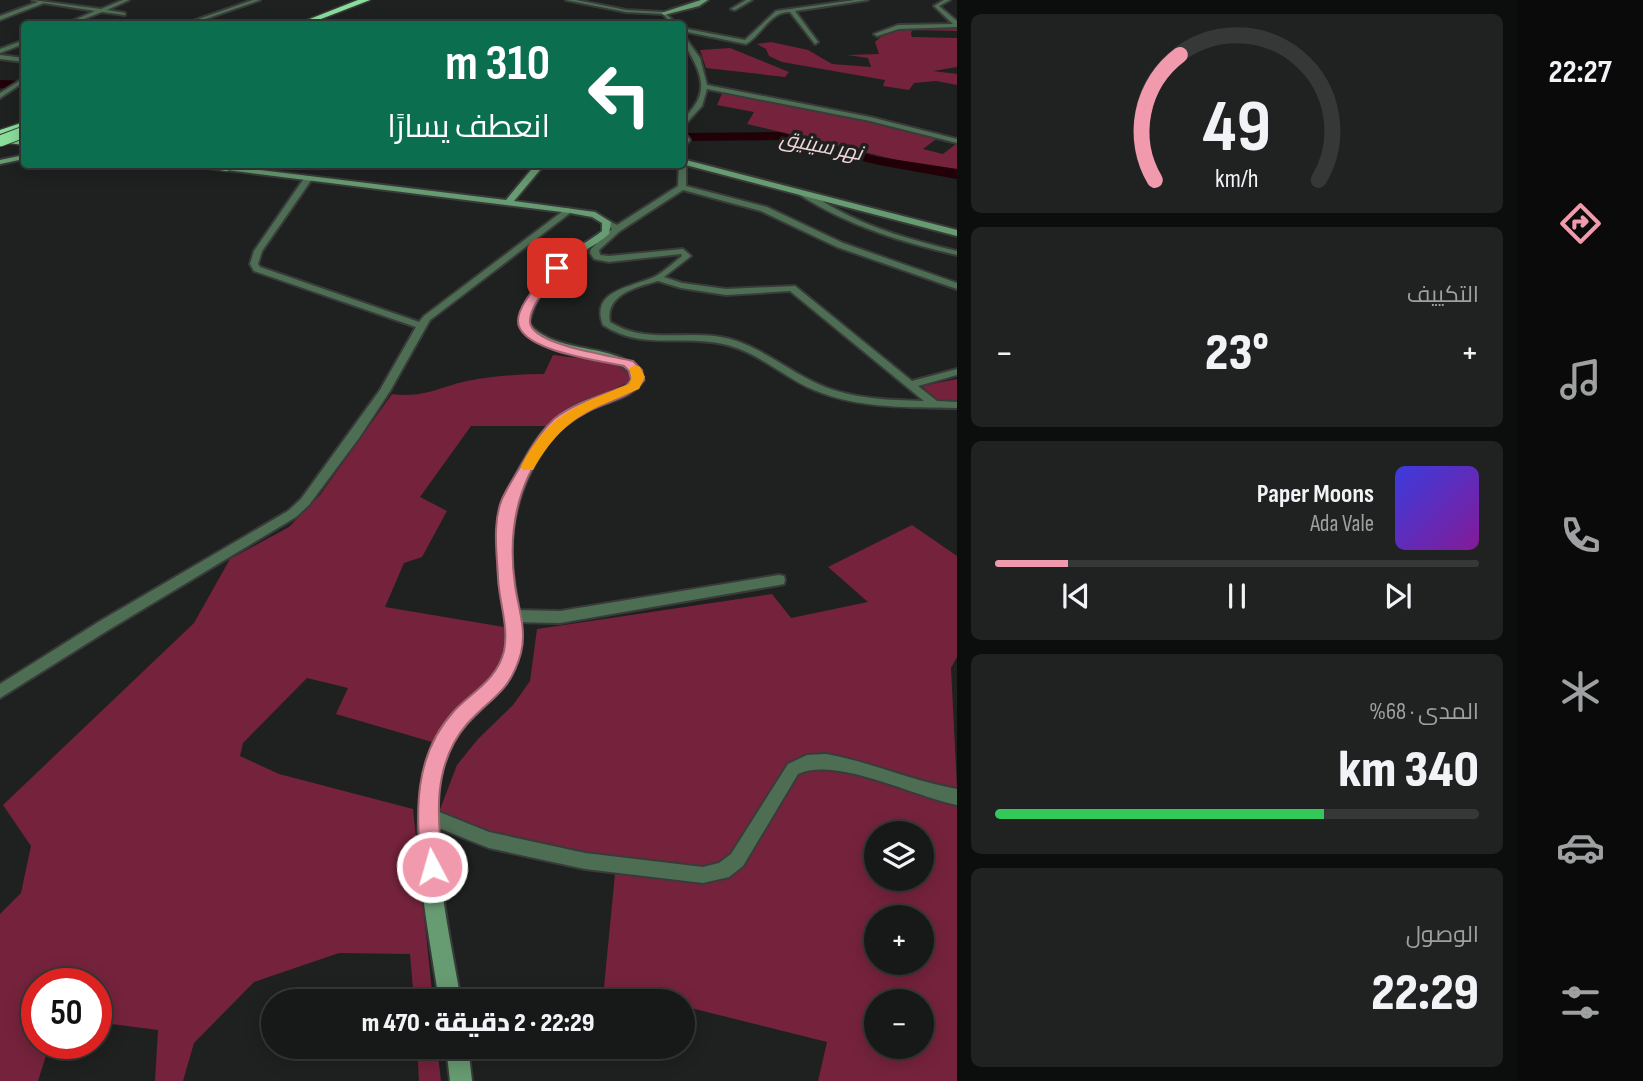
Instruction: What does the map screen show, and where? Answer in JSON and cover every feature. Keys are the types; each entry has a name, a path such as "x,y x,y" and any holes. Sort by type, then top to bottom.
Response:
{"highway":[{"path":"309,21 366,0"},
{"path":"323,21 377,1"},
{"path":"0,140 18,131"}],"main road":[{"path":"664,13 698,5 705,0"},
{"path":"0,140 21,142"},
{"path":"0,140 21,152"},
{"path":"0,162 21,155"},
{"path":"686,162 957,233"},
{"path":"234,168 570,210 596,215 612,226 563,261 530,306 524,325 535,339 554,347 629,363 638,380 631,389 585,407 559,422 538,447 509,501 504,533 507,585 514,616 513,651 504,673 490,692 461,718 442,745 431,775 427,815 449,989"},
{"path":"508,202 538,168"},
{"path":"458,1059 461,1081"}],"street":[{"path":"34,0 123,14"},
{"path":"76,21 127,0"},
{"path":"196,21 258,0"},
{"path":"568,0 625,11 664,13 671,21"},
{"path":"733,9 750,0"},
{"path":"686,33 746,42 782,10 866,0"},
{"path":"937,5 948,0"},
{"path":"0,18 44,2"},
{"path":"937,5 957,6"},
{"path":"937,5 957,24"},
{"path":"791,10 815,42"},
{"path":"877,34 898,27 957,24"},
{"path":"686,38 706,87 701,103 686,121"},
{"path":"0,51 21,43"},
{"path":"0,57 21,60"},
{"path":"0,96 21,82"},
{"path":"706,87 870,119 957,141"},
{"path":"682,187 683,168"},
{"path":"308,179 258,251 254,264 257,269 421,326"},
{"path":"957,286 840,245 764,209 682,187 612,226 594,253 597,257 609,259 686,252 687,256 678,265 658,278 625,290 611,299 604,315 606,323 621,331 646,336 726,341 816,387 848,397 957,405"},
{"path":"803,193 823,206 880,232 957,253"},
{"path":"0,691 292,514 304,502 385,391 421,326 474,281 554,225 570,210"},
{"path":"658,278 681,285 726,292 792,288 934,404"},
{"path":"909,385 957,372"},
{"path":"514,616 560,617 779,580"},
{"path":"427,815 489,840 585,861 703,875 723,871 737,860 793,769 802,762 832,763 957,797"}],"shaded area":[{"path":"957,27 957,31 912,30 911,34 912,37 957,38 957,67 933,71 957,74 957,85 936,81 914,83 909,90 883,86 885,80 782,62 769,56 766,49 757,44 771,42 808,50 832,64 871,67 868,58 847,55 879,54 875,42 892,31 903,28"},
{"path":"730,48 789,72 785,77 706,68 700,50"},
{"path":"723,91 863,118 939,137 923,149 943,154 957,143 957,171 897,160 747,124 754,112 717,105"},
{"path":"553,355 607,363 633,375 631,381 573,409 548,426 471,426 420,497 447,511 422,557 404,563 385,607 504,627 499,665 491,679 455,713 432,742 336,714 348,688 307,678 243,743 240,756 279,774 413,809 432,989 413,989 410,954 339,953 254,982 194,1043 183,1081 155,1081 158,1030 112,1024 112,968 21,968 21,1059 45,1059 38,1081 0,1081 0,914 21,893 31,846 3,805 194,623 230,559 289,527 320,495 392,394 422,393 486,378 544,374"},
{"path":"957,379 957,402 936,401 922,386"},
{"path":"912,525 957,556 957,657 951,668 957,788 957,1081 818,1081 827,1042 695,1009 695,989 604,987 615,874 611,858 486,833 439,812 457,765 478,739 513,705 530,681 537,629 772,594 791,618 868,602 828,567"},
{"path":"418,1059 438,1059 441,1081 419,1081"}],"waterway":[{"name":"نهر سينيق","path":"0,84 21,85"},
{"name":"نهر سينيق","path":"686,137 779,136 879,161 957,174"}],"slow traffic":[{"path":"528,466 538,447 559,422 585,407 631,389 637,383 635,369"}],"route":[{"path":"432,867 427,815 431,775 442,745 461,718 490,692 504,673 513,651 514,616 507,585 504,533 509,501 538,447 559,422 585,407 631,389 638,380 629,363 554,347 535,339 526,328 524,320 530,306 557,268"}]}
